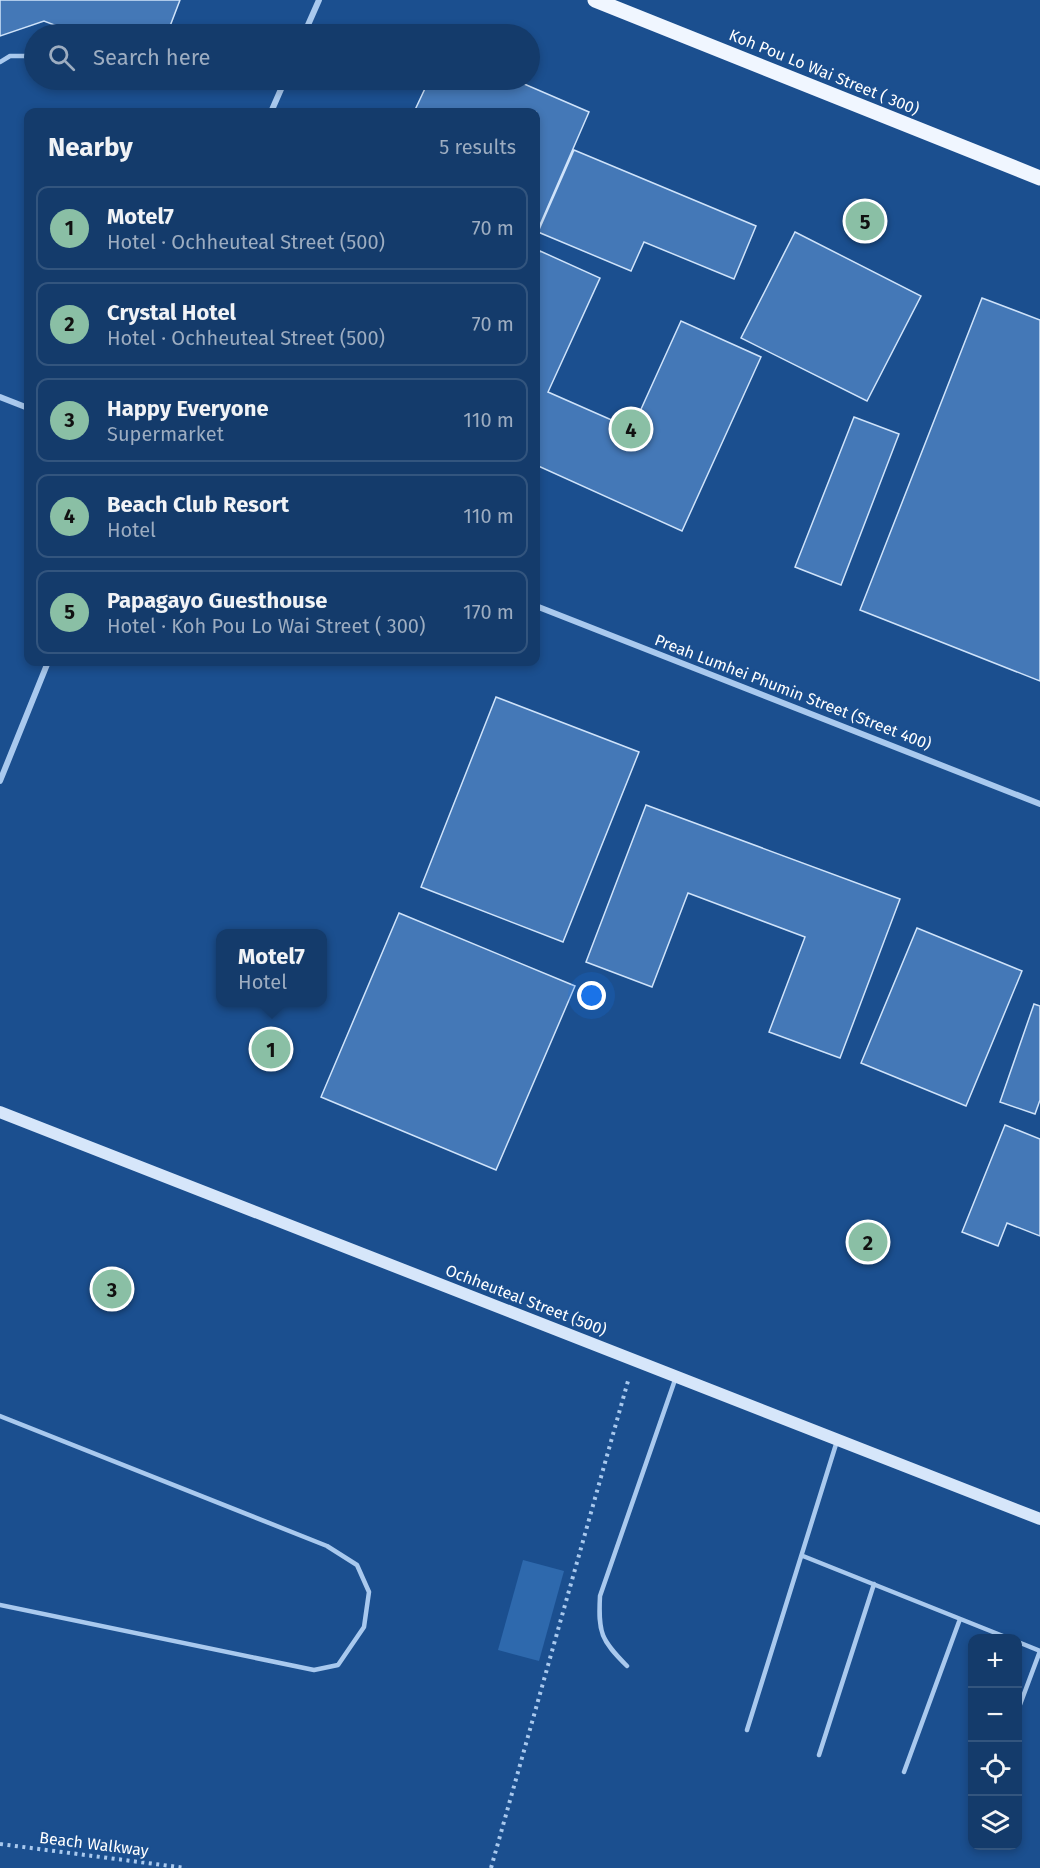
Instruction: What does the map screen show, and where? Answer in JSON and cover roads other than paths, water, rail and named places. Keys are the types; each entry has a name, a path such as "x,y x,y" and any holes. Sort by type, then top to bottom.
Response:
{"main road":[{"name":"Koh Pou Lo Wai Street ( 300)","path":"595,0 621,5 1040,178"}],"street":[{"path":"308,24 319,0"},
{"path":"273,108 281,90"},
{"path":"0,397 24,406"},
{"name":"Preah Lumhei Phumin Street (Street 400)","path":"540,608 1040,804"},
{"path":"0,781 46,666"},
{"name":"Ochheuteal Street (500)","path":"0,1112 1040,1519"}],"lane":[{"path":"0,62 10,56 24,56"},
{"path":"627,1666 604,1644 598,1625 600,1596 676,1376"},
{"path":"0,1416 327,1545 357,1565 369,1592 364,1628 338,1665 314,1670 0,1605"},
{"path":"747,1730 838,1440"},
{"path":"803,1556 998,1634"},
{"path":"819,1755 874,1584"},
{"path":"904,1773 960,1619"},
{"path":"1022,1644 1040,1651 1022,1697"}],"place":[{"name":"Papagayo Guesthouse","path":"865,221"},
{"name":"Beach Club Resort","path":"631,429"},
{"name":"Motel7","path":"271,1049"},
{"name":"Crystal Hotel","path":"868,1242"},
{"name":"Happy Everyone","path":"112,1289"}]}
